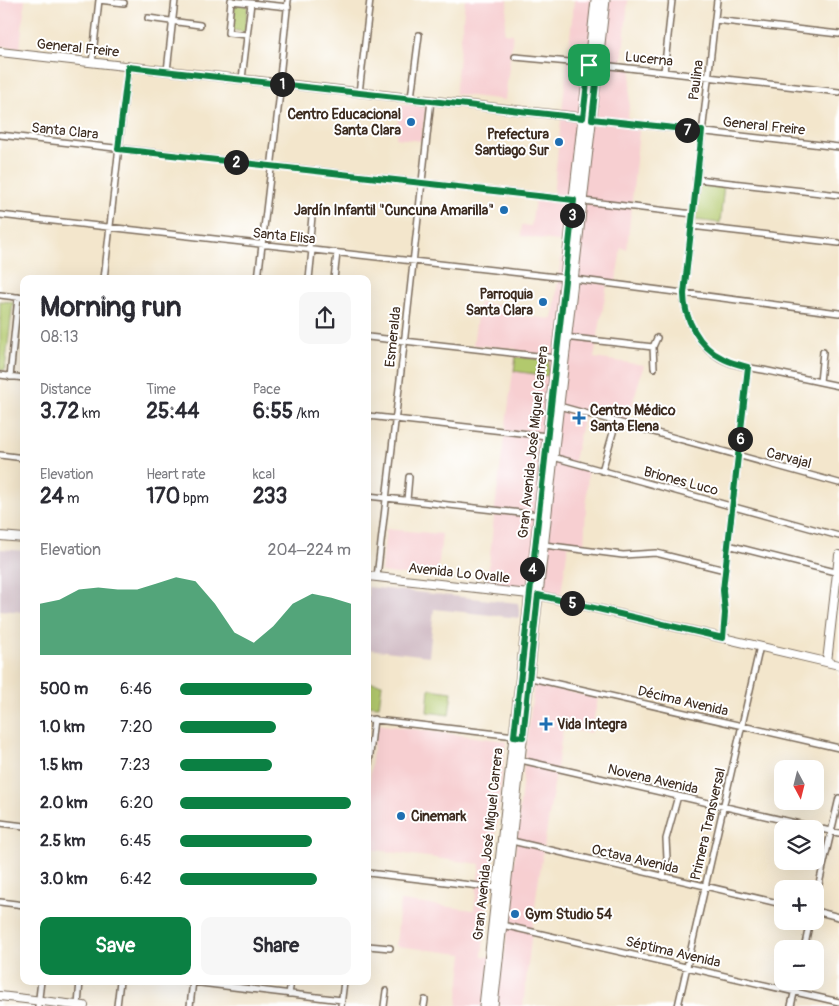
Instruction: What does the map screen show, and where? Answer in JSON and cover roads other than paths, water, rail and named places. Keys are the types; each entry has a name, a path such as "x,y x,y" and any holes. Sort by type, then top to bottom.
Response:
{"main road":[{"name":"Gran Avenida José Miguel Carrera","path":"484,1006 497,888 526,677 534,594 538,515 559,406 563,337 593,65 596,0"},
{"name":"Gran Avenida José Miguel Carrera","path":"593,65 605,0"},
{"name":"Gran Avenida José Miguel Carrera","path":"534,594 544,545 546,524 549,457 547,436 556,358 563,337"},
{"path":"538,515 544,519 546,524"},
{"name":"Gran Avenida José Miguel Carrera","path":"494,1006 521,760 519,737"},
{"path":"494,916 502,925"}],"street":[{"path":"92,63 99,0 124,3"},
{"path":"167,71 175,0"},
{"path":"247,35 228,33 231,0 288,7"},
{"path":"258,275 288,0"},
{"path":"359,92 370,0"},
{"path":"664,72 672,0"},
{"name":"Paulina","path":"717,0 684,294 689,319 703,343 721,358 748,367 839,386"},
{"path":"242,79 251,3"},
{"path":"148,18 200,25"},
{"path":"715,20 839,34"},
{"path":"411,98 419,36"},
{"name":"General Freire","path":"0,52 839,147"},
{"name":"Lucerna","path":"515,58 664,72 839,92"},
{"path":"104,275 128,67"},
{"name":"Esmeralda","path":"377,577 431,100"},
{"name":"Santa Clara","path":"0,135 693,214"},
{"path":"696,179 839,195"},
{"name":"Santa Elisa","path":"0,215 413,262 571,277 684,294 839,313"},
{"path":"309,275 312,216"},
{"path":"691,226 839,243"},
{"path":"334,275 337,253"},
{"path":"0,295 20,298"},
{"path":"10,376 20,305"},
{"path":"371,337 556,358"},
{"path":"563,337 653,347"},
{"path":"654,368 653,347 657,338"},
{"path":"820,382 823,352"},
{"path":"723,638 725,570 748,367"},
{"path":"0,376 20,377"},
{"name":"Carvajal","path":"559,406 839,483"},
{"path":"371,416 547,436"},
{"path":"602,470 616,422"},
{"path":"0,455 20,458"},
{"name":"Briones Luco","path":"549,457 839,536"},
{"path":"406,500 409,477"},
{"path":"371,496 538,515"},
{"path":"1,537 20,538"},
{"path":"544,545 623,554 656,553 725,570"},
{"path":"728,545 838,572"},
{"path":"827,662 839,555"},
{"name":"Avenida Lo Ovalle","path":"371,576 534,594 839,665"},
{"name":"Primera Transversal","path":"678,1006 760,646"},
{"name":"Décima Avenida","path":"526,677 839,748"},
{"path":"371,746 374,719 519,737"},
{"name":"Novena Avenida","path":"521,760 839,833"},
{"path":"663,877 667,858 666,839 678,796"},
{"path":"820,880 839,798"},
{"path":"0,823 20,826"},
{"name":"Octava Avenida","path":"512,841 774,902"},
{"path":"371,873 497,888"},
{"path":"0,902 20,904"},
{"path":"824,913 839,917"},
{"name":"Séptima Avenida","path":"502,925 839,1002"},
{"path":"371,946 390,948"},
{"path":"38,1003 40,985"},
{"path":"0,996 38,1003 81,1006 80,985"},
{"path":"117,1006 120,985"},
{"path":"190,1006 193,985"},
{"path":"218,985 342,1003 344,985"},
{"path":"289,994 290,985"},
{"path":"384,1006 386,990"},
{"path":"791,1006 794,992"}],"place":[{"name":"Centro Educacional Santa Clara","path":"411,122"},
{"name":"Prefectura Santiago Sur","path":"559,142"},
{"name":"Jardín Infantil \"Cuncuna Amarilla\"","path":"504,210"},
{"name":"Parroquia Santa Clara","path":"543,302"},
{"name":"Centro Médico Santa Elena","path":"579,418"},
{"name":"Vida Integra","path":"546,724"},
{"name":"Cinemark","path":"401,816"},
{"name":"Gym Studio 54","path":"515,914"}]}
